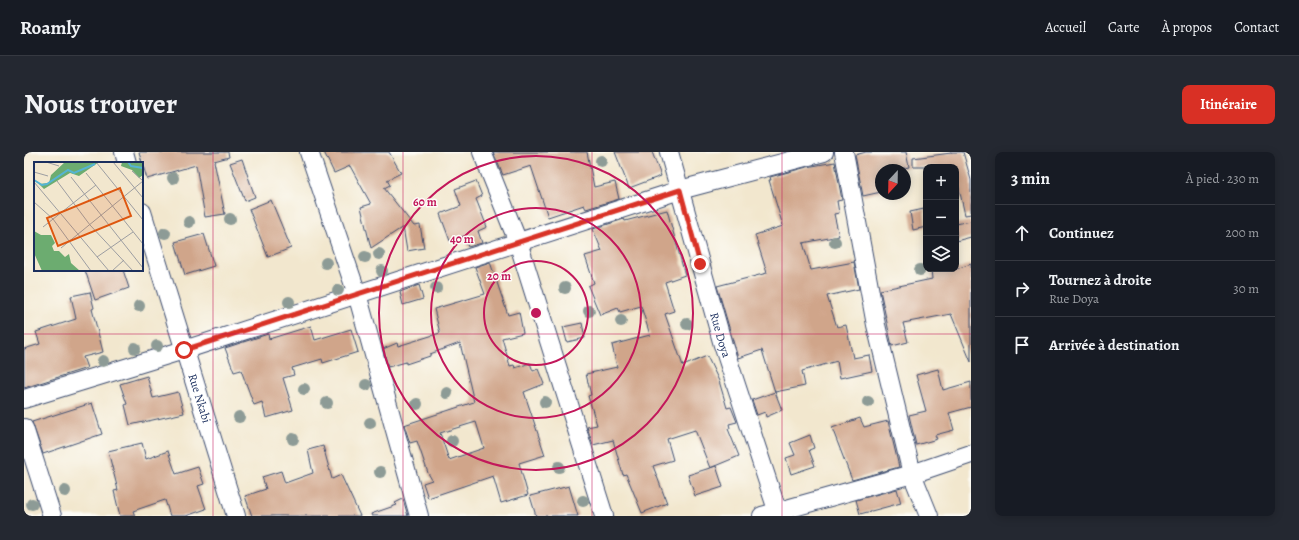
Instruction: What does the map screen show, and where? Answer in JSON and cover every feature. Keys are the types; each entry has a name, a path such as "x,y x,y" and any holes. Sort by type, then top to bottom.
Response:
{"street":[{"path":"124,152 127,162"},
{"path":"309,152 356,294 420,516"},
{"path":"482,152 518,242 604,516"},
{"name":"Rue Doya","path":"669,152 723,345 773,514"},
{"path":"24,399 184,350 680,190 824,152"},
{"path":"844,152 876,325 912,474 929,516"},
{"name":"Rue Nkabi","path":"143,215 236,516"},
{"path":"24,428 52,516"},
{"path":"773,514 912,474 971,454"}],"building":[{"path":"139,152 228,152 229,157 214,161 225,214 205,217 196,165 147,179"},
{"path":"324,152 389,152 401,173 387,180 390,185 384,188 414,226 420,225 424,248 407,251 403,227 371,248 361,207 371,204 350,166 334,173"},
{"path":"493,152 587,152 594,187 615,182 619,199 586,209 584,205 548,217 531,166 503,175"},
{"path":"615,152 652,152 661,176 629,188"},
{"path":"866,152 906,152 908,164 875,164 875,193 863,196 855,155"},
{"path":"963,152 971,180 971,214 965,215 959,188 959,164 923,164 923,167 913,167 913,158"},
{"path":"242,159 255,197 245,201 230,163"},
{"path":"835,162 842,200 837,201 839,213 834,214 839,236 803,243 811,270 854,262 859,289 827,296 837,327 846,325 853,358 869,355 872,371 840,378 837,361 802,371 805,386 775,392 762,350 738,358 717,286 767,273 755,235 783,226 769,180 771,180 770,177 807,167"},
{"path":"476,181 482,196 476,199 487,227 478,231 482,243 468,247 464,236 450,241 440,214 461,206 455,189"},
{"path":"271,200 291,248 268,257 249,209"},
{"path":"923,209 923,228 913,230 910,212"},
{"path":"667,210 685,275 665,282 674,311 665,314 683,366 707,356 719,381 727,408 731,407 737,422 729,424 730,428 728,429 739,456 710,468 695,430 667,439 673,460 653,466 667,503 642,513 626,474 623,475 613,440 593,445 587,427 597,425 588,396 591,395 586,374 617,367 612,345 650,335 641,306 620,312 618,308 600,315 588,286 594,283 585,256 602,251 593,229 624,219 625,221"},
{"path":"971,221 971,237 959,240 959,223"},
{"path":"204,234 214,266 185,275 175,242"},
{"path":"490,262 508,315 519,312 523,333 502,338 510,366 514,365 515,368 530,363 533,371 538,369 544,384 524,392 545,455 519,463 528,495 501,503 493,476 428,498 423,483 432,480 428,473 417,441 410,443 404,425 474,402 460,343 430,354 430,356 406,364 406,362 388,367 383,349 397,343 398,346 440,333 434,309 485,294 475,267","holes":["476,422 484,448 449,460 440,433"]},
{"path":"971,264 971,362 951,314 903,323 908,342 892,346 880,290 932,279 931,272 959,272 959,268"},
{"path":"85,271 123,271 129,288 95,300"},
{"path":"419,285 423,299 403,305 400,292"},
{"path":"90,292 94,308 92,309 103,352 83,357 87,368 24,388 24,349 40,344 36,332 76,319 71,296"},
{"path":"582,323 585,338 567,342 563,327"},
{"path":"311,326 315,340 351,329 358,352 323,363 322,359 292,368 294,375 283,378 293,410 266,418 262,402 254,405 241,370 234,372 225,348 268,334 269,339"},
{"path":"938,369 943,390 971,382 971,407 949,413 954,430 935,435 937,439 916,445 909,415 926,411 916,375"},
{"path":"147,376 153,398 178,392 184,413 130,425 125,405 127,404 120,384"},
{"path":"775,392 782,410 766,417 765,412 757,415 752,400"},
{"path":"92,403 102,434 43,454 32,422"},
{"path":"860,418 864,427 888,421 899,467 852,480 832,428"},
{"path":"810,435 814,448 809,450 815,466 791,474 786,458 795,455 790,443"},
{"path":"142,443 146,459 168,451 176,474 198,467 204,484 198,486 206,509 186,516 170,516 165,500 133,511 135,516 120,516 114,491 118,490 108,451"},
{"path":"323,446 332,479 341,475 360,516 252,516 245,496 266,489 262,477 281,471 285,483 313,473 308,450"},
{"path":"716,466 723,487 695,496 688,475"},
{"path":"569,486 578,516 536,516 530,496"},
{"path":"897,489 901,503 860,514 856,500"},
{"path":"403,499 408,516 372,516 371,514 397,505 395,503"}],"route":[{"path":"184,350 680,190 700,264"}]}
